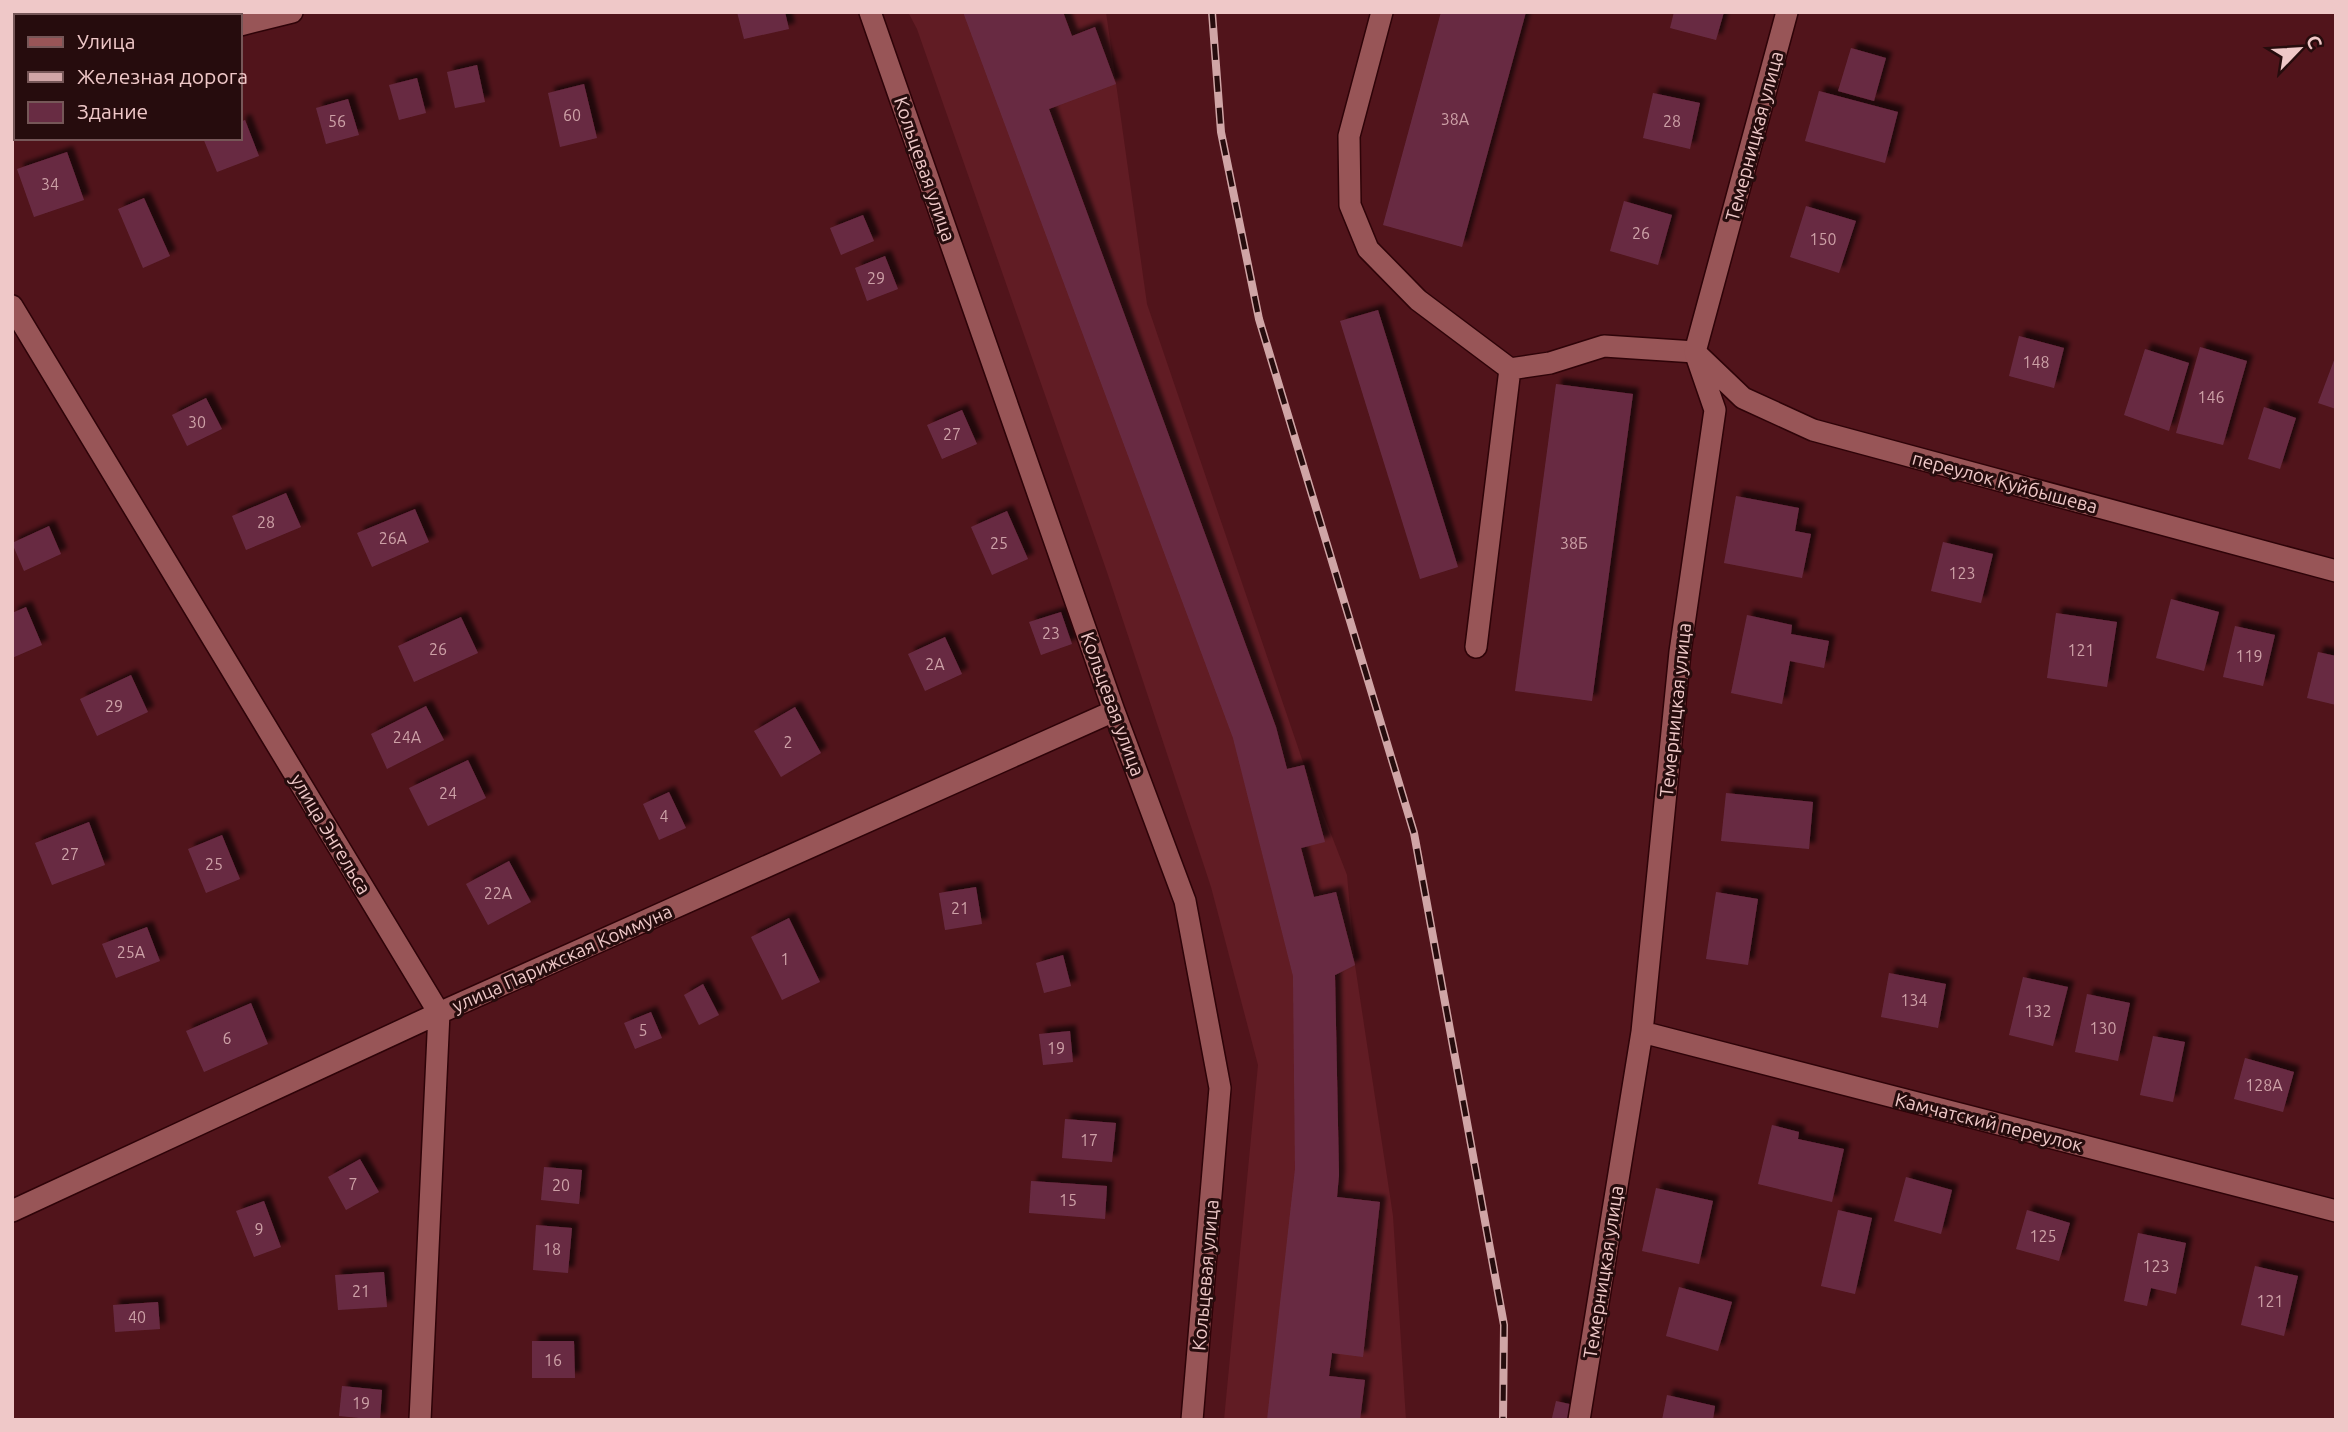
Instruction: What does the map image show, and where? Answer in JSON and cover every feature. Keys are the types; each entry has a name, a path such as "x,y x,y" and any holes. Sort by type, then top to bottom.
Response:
{"street":[{"path":"242,24 292,12"},
{"name":"Кольцевая улица","path":"870,12 1114,711 1185,901 1220,1088 1192,1420"},
{"path":"1382,12 1349,136 1350,205 1368,248 1418,300 1510,369 1550,363 1604,345 1695,352"},
{"name":"Темерницкая улица","path":"1579,1420 1642,1032 1680,652 1715,410 1695,352 1787,12"},
{"name":"улица Энгельса","path":"12,306 439,1013"},
{"name":"переулок Куйбышева","path":"1695,352 1744,398 1813,430 2336,571"},
{"path":"1476,647 1510,369"},
{"name":"улица Парижская Коммуна","path":"12,1211 439,1013 1114,711"},
{"path":"420,1420 439,1013"},
{"name":"Камчатский переулок","path":"1642,1032 2336,1211"}],"shaded area":[{"path":"908,12 1106,12 1147,304 1304,765 1347,875 1355,965 1393,1216 1406,1420 1224,1420 1258,1065 1211,887 1107,572 917,29"}],"building":[{"path":"737,12 785,12 789,29 744,39"},
{"path":"963,12 1063,12 1072,36 1095,27 1116,84 1049,109 1276,727 1287,769 1304,765 1325,842 1301,848 1314,897 1336,892 1355,965 1335,975 1339,1175 1337,1197 1380,1202 1363,1357 1332,1353 1329,1376 1365,1380 1360,1420 1267,1420 1295,1169 1293,976 1233,738"},
{"path":"1441,12 1526,12 1462,247 1383,225"},
{"path":"1674,12 1724,12 1716,40 1670,28"},
{"path":"1851,48 1886,58 1874,101 1838,91"},
{"path":"477,65 485,102 455,108 447,72"},
{"path":"417,78 426,113 399,120 389,85"},
{"path":"584,84 597,138 560,147 548,93"},
{"path":"1819,91 1898,112 1885,163 1805,141"},
{"path":"1653,93 1700,103 1690,149 1643,138"},
{"path":"348,99 359,135 326,144 316,108"},
{"path":"245,120 259,156 217,172 204,140 242,140 242,121"},
{"path":"67,152 84,200 34,217 17,169"},
{"path":"144,198 170,256 143,268 118,209"},
{"path":"1624,201 1672,215 1658,265 1610,251"},
{"path":"1806,206 1856,221 1839,273 1790,257"},
{"path":"863,215 874,241 841,255 830,228"},
{"path":"885,256 898,289 867,301 855,268"},
{"path":"1378,310 1458,567 1420,579 1340,321"},
{"path":"2019,336 2064,348 2054,388 2009,376"},
{"path":"2200,347 2247,361 2223,445 2176,433"},
{"path":"2145,349 2189,363 2169,431 2124,415"},
{"path":"2336,355 2336,409 2318,403"},
{"path":"1556,384 1633,394 1592,701 1515,691"},
{"path":"206,398 222,429 187,446 172,415"},
{"path":"2264,407 2296,418 2280,469 2248,459"},
{"path":"962,410 977,444 942,459 927,425"},
{"path":"286,493 301,527 246,550 232,516"},
{"path":"1736,496 1799,508 1795,531 1811,534 1802,578 1724,563"},
{"path":"415,509 429,542 372,567 357,533"},
{"path":"1007,511 1028,559 992,575 971,527"},
{"path":"49,526 61,554 24,571 12,543"},
{"path":"1943,542 1993,554 1981,603 1931,591"},
{"path":"2171,599 2219,612 2204,671 2156,658"},
{"path":"26,607 42,645 12,658 12,613"},
{"path":"1061,612 1072,644 1041,655 1029,622"},
{"path":"2056,613 2117,622 2107,687 2047,678"},
{"path":"1747,615 1792,625 1791,634 1829,641 1824,668 1790,661 1782,704 1731,693"},
{"path":"461,617 478,653 414,682 398,646"},
{"path":"2235,626 2275,635 2263,686 2223,677"},
{"path":"945,637 962,674 925,691 908,654"},
{"path":"2318,652 2336,656 2336,705 2307,698"},
{"path":"131,675 148,712 97,736 80,699"},
{"path":"426,706 444,740 387,769 371,734"},
{"path":"795,707 821,753 781,777 754,731"},
{"path":"468,760 486,798 428,826 409,788"},
{"path":"669,792 686,828 659,840 643,804"},
{"path":"1726,793 1813,802 1809,849 1721,841"},
{"path":"89,822 105,865 52,885 35,843"},
{"path":"222,835 240,879 206,893 188,849"},
{"path":"509,861 531,902 488,925 466,884"},
{"path":"976,887 982,924 945,930 939,893"},
{"path":"1716,892 1758,899 1748,965 1706,959"},
{"path":"789,918 820,982 782,1000 751,937"},
{"path":"147,927 160,961 116,978 102,944"},
{"path":"1063,955 1071,986 1044,993 1036,963"},
{"path":"1889,973 1946,984 1938,1028 1881,1017"},
{"path":"2023,977 2068,987 2053,1046 2009,1035"},
{"path":"703,984 719,1015 699,1025 684,995"},
{"path":"2087,994 2130,1003 2118,1061 2075,1052"},
{"path":"251,1003 268,1044 204,1072 186,1031"},
{"path":"651,1012 662,1038 635,1049 624,1023"},
{"path":"1070,1031 1073,1062 1043,1065 1039,1034"},
{"path":"2153,1036 2185,1042 2173,1102 2140,1095"},
{"path":"2245,1058 2294,1072 2283,1112 2234,1099"},
{"path":"1065,1119 1116,1123 1112,1162 1062,1158"},
{"path":"1772,1125 1799,1132 1798,1139 1844,1149 1832,1202 1758,1184"},
{"path":"360,1159 379,1192 346,1210 328,1177"},
{"path":"544,1167 582,1170 579,1204 541,1200"},
{"path":"1906,1177 1952,1190 1941,1234 1894,1221"},
{"path":"1031,1181 1107,1186 1105,1219 1029,1213"},
{"path":"1656,1188 1713,1201 1699,1264 1642,1251"},
{"path":"264,1201 281,1247 254,1257 236,1211"},
{"path":"1838,1210 1872,1218 1855,1294 1821,1286"},
{"path":"2027,1210 2070,1223 2059,1261 2016,1249"},
{"path":"536,1225 572,1228 568,1273 533,1270"},
{"path":"2138,1233 2186,1243 2176,1294 2151,1288 2147,1306 2124,1301"},
{"path":"2255,1266 2298,1276 2284,1336 2241,1325"},
{"path":"384,1272 387,1307 338,1310 335,1275"},
{"path":"1679,1287 1732,1302 1718,1351 1666,1336"},
{"path":"158,1302 160,1329 115,1332 113,1305"},
{"path":"532,1341 574,1341 575,1378 532,1378"},
{"path":"342,1386 382,1390 380,1420 339,1416"},
{"path":"1667,1395 1715,1406 1713,1420 1662,1420"},
{"path":"1556,1401 1574,1405 1570,1420 1552,1418"}],"railway":[{"path":"1212,12 1221,132 1259,319 1414,833 1504,1325 1503,1420"}]}
